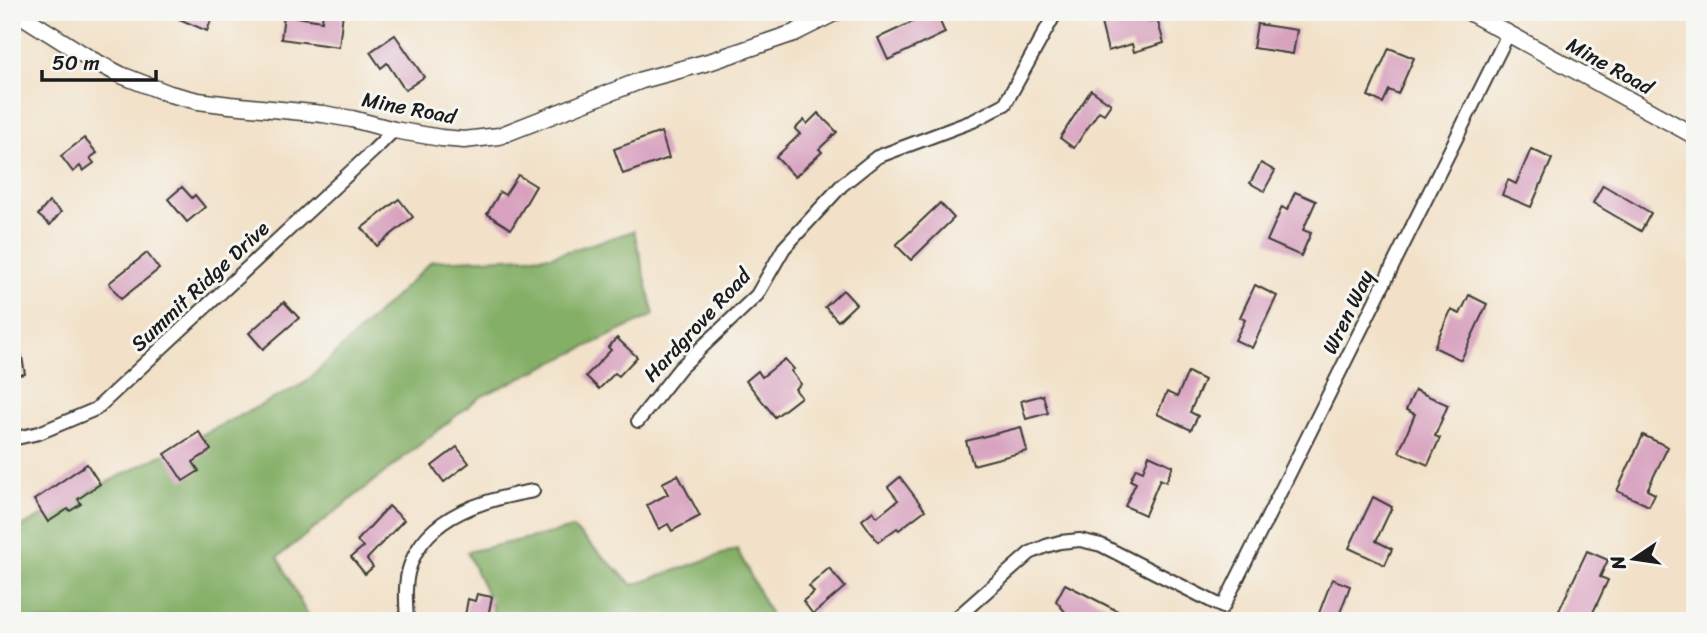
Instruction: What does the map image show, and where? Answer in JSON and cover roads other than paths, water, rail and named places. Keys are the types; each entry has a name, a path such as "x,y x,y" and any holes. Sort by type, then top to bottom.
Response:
{"street":[{"name":"Mine Road","path":"16,12 92,60 121,75 170,94 230,106 323,114 394,130 464,140 499,136 642,80 712,61 794,33 836,12"},
{"name":"Hardgrove Road","path":"638,421 680,368 757,295 784,248 842,185 877,157 972,121 1005,104 1056,12"},
{"name":"Mine Road","path":"1469,12 1695,136"},
{"name":"Wren Way","path":"953,621 1030,553 1046,545 1080,540 1101,545 1223,607 1508,34"},
{"name":"Summit Ridge Drive","path":"12,439 38,433 96,409 394,130"},
{"path":"407,621 406,591 409,568 420,545 432,532 463,510 477,504 502,496 534,491"}]}
